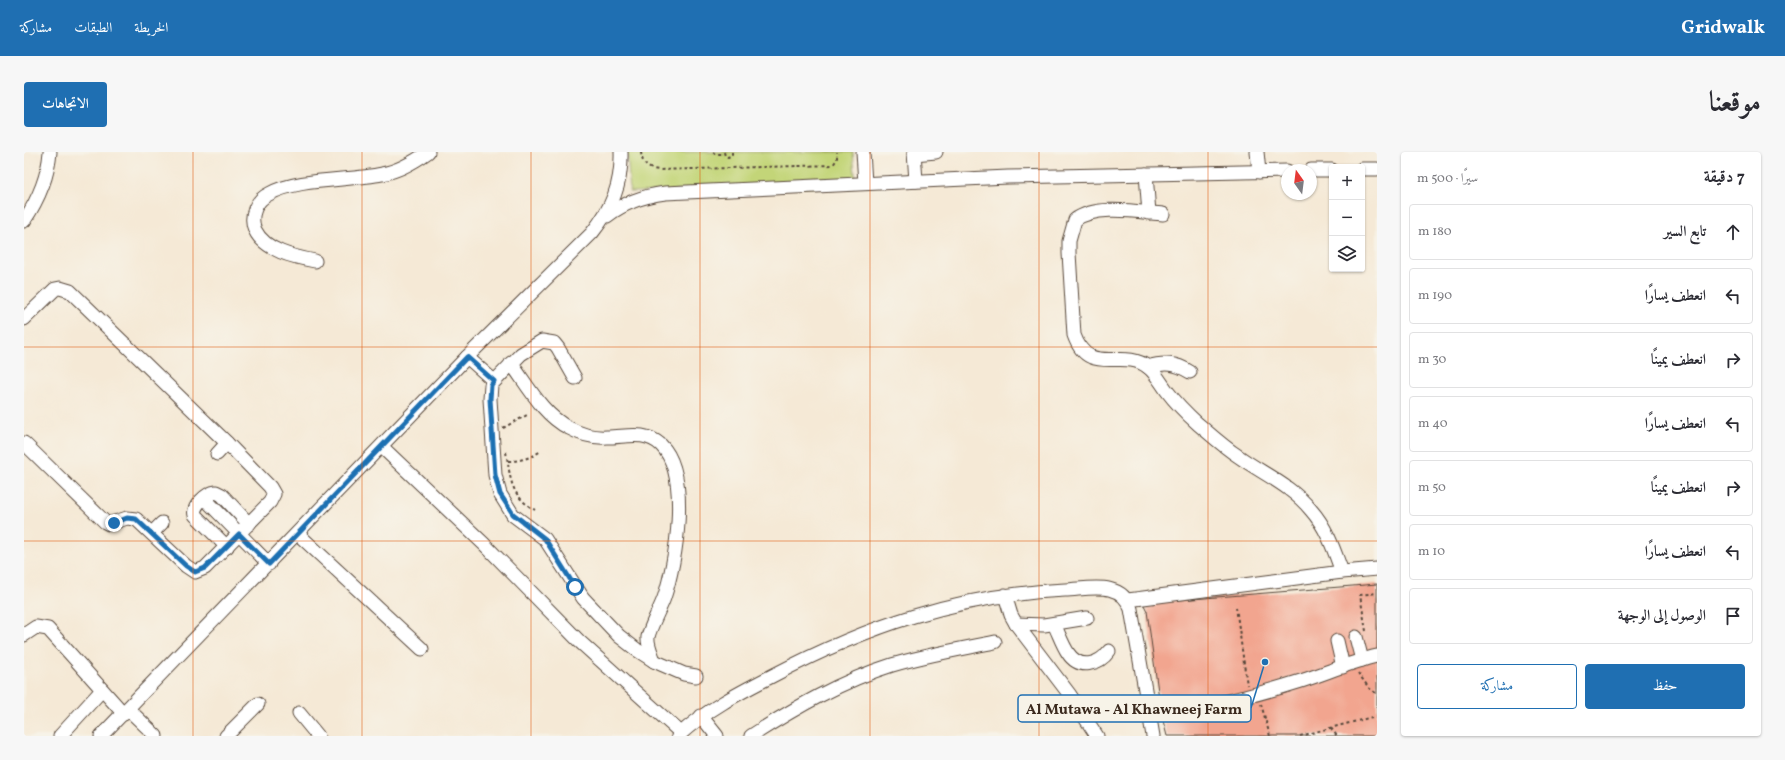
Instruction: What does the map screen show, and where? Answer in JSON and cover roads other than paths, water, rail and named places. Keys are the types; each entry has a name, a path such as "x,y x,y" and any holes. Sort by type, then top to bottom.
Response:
{"street":[{"path":"24,221 42,190 48,172 50,152"},
{"path":"315,261 284,253 270,246 258,235 254,228 254,211 263,197 274,192 302,184 384,174 402,168 428,152"},
{"path":"101,736 298,534 467,357 592,233 603,219 612,203 618,187 622,169 621,152"},
{"path":"863,152 865,183"},
{"path":"916,181 914,153 936,152"},
{"path":"1257,152 1259,172"},
{"path":"1365,169 1377,169"},
{"path":"1317,170 1329,170"},
{"path":"603,219 627,203 648,195 916,181 1281,171"},
{"path":"1146,174 1149,213"},
{"path":"1163,214 1115,211 1089,213 1075,220 1069,241 1074,335 1078,345 1085,354 1094,359 1130,361 1148,367 1181,407 1218,441 1238,456 1281,483 1302,499 1324,527 1333,545 1342,572"},
{"path":"24,319 55,289 65,289 70,291 227,443 273,490 273,499 205,568 195,572 186,566 136,519 127,518 109,524 105,522 24,443"},
{"path":"575,378 558,348 548,341 542,341 531,346 511,363 491,385 490,399 495,475 506,505 513,514 545,539 583,598 628,644 654,660 684,674 696,676"},
{"path":"467,357 494,381"},
{"path":"511,363 547,411 564,426 582,434 594,437 644,435 658,443 668,456 676,481 679,508 678,534 670,577 662,604 648,638 654,660"},
{"path":"1148,367 1158,363 1170,363 1181,366 1190,372"},
{"path":"217,454 227,443"},
{"path":"382,447 465,525 579,641 680,734 701,716 737,694 821,650 872,628 966,601 1005,595 1104,588 1113,589 1121,593 1128,600 1153,736"},
{"path":"227,547 195,515 194,509 204,498 212,492 219,493 249,524"},
{"path":"204,498 269,564"},
{"path":"152,533 162,523"},
{"path":"298,534 422,649"},
{"path":"1128,600 1342,572 1377,570"},
{"path":"1005,595 1011,615 1016,624 1070,695 1097,736"},
{"path":"1016,624 1054,624 1086,618"},
{"path":"1054,624 1068,654 1081,664 1098,662 1105,657 1109,650"},
{"path":"24,635 36,627 48,629 102,690 152,734"},
{"path":"1352,664 1361,634"},
{"path":"628,644 648,638"},
{"path":"1337,641 1352,664"},
{"path":"751,736 798,707 839,685 898,664 995,642"},
{"path":"1148,714 1205,706 1253,695 1377,656"},
{"path":"60,736 102,690"},
{"path":"226,736 258,704"},
{"path":"299,713 318,736"},
{"path":"701,716 717,736"}],"place":[{"name":"Al Mutawa - Al Khawneej Farm","path":"1265,662"}]}
